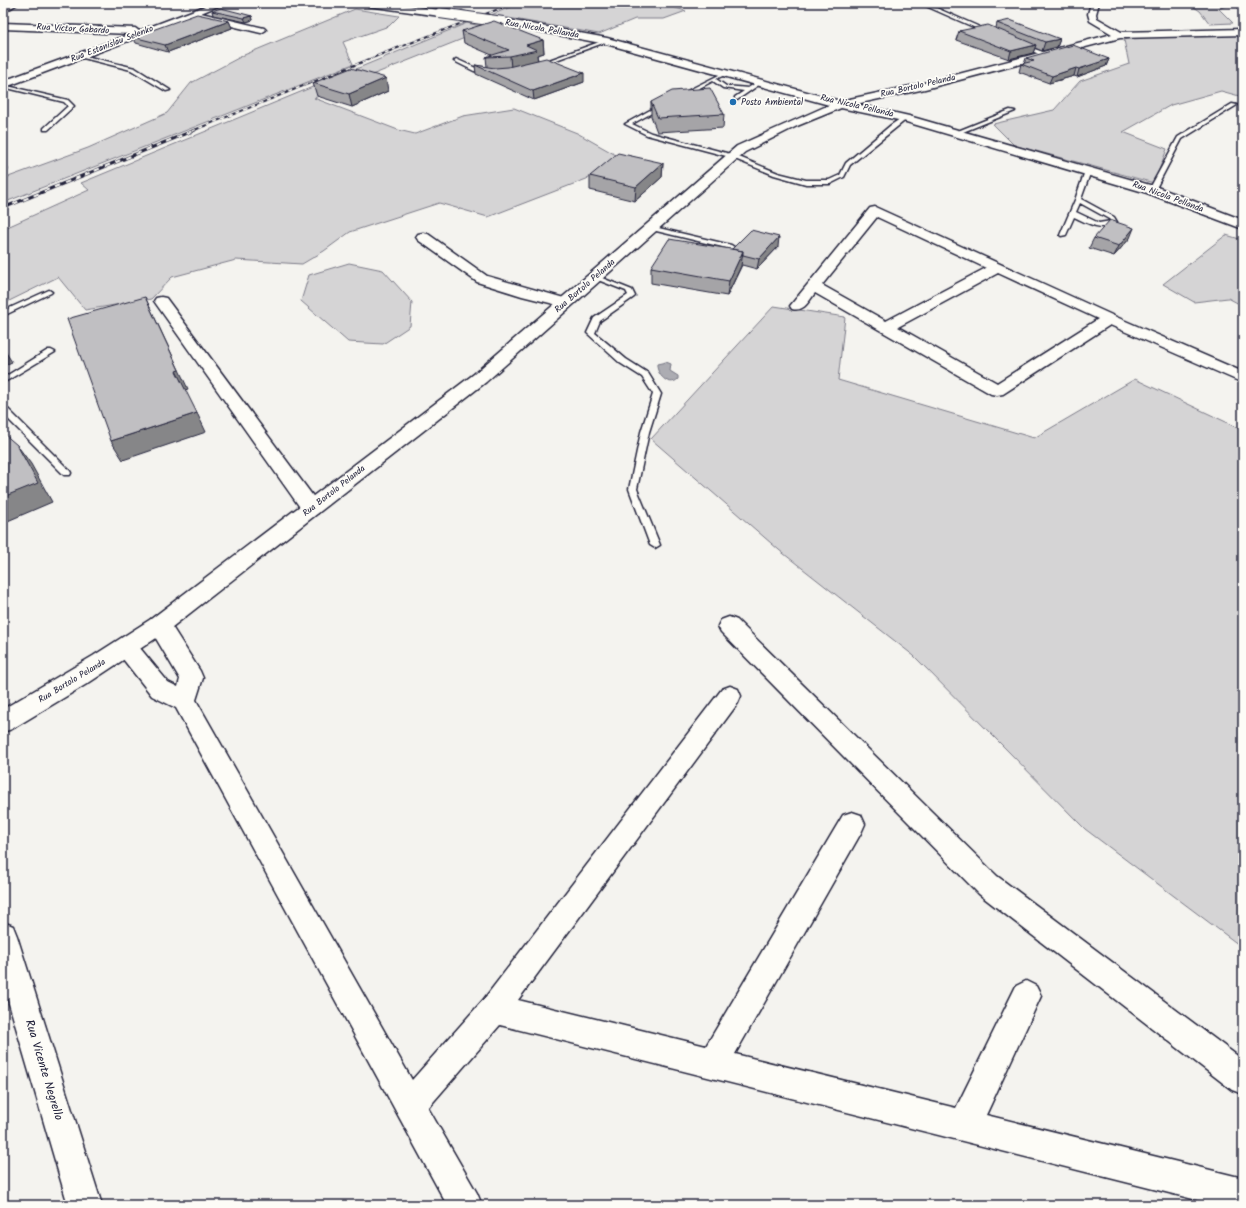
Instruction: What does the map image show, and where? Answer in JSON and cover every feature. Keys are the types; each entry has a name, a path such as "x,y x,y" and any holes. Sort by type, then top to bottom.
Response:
{"street":[{"path":"3,10 15,3"},
{"name":"Rua Estanislau Selenko","path":"3,86 221,3"},
{"name":"Rua Nicola Pellanda","path":"368,3 503,22 607,41 727,72 840,104 905,118 1152,190 1243,225"},
{"path":"1095,3 1092,14 1094,19 1120,36"},
{"path":"191,14 261,30"},
{"name":"Rua Victor Gabardo","path":"3,26 144,32"},
{"name":"Rua Bortolo Pelanda","path":"3,721 127,648 159,626 480,378 741,149 840,104 921,87 1044,54 1120,36 1243,32"},
{"path":"797,306 875,211 1109,319 1243,378"},
{"path":"423,237 482,279 566,303"},
{"path":"885,328 998,267"},
{"path":"813,286 996,390 1109,319"},
{"path":"161,301 311,508"},
{"path":"159,626 192,678 184,701"},
{"path":"729,626 988,885 1243,1079"},
{"path":"127,648 160,689 184,701 465,1205"},
{"path":"410,1106 494,1009 730,696"},
{"path":"713,1063 852,824"},
{"name":"Rua Vicente Negrello","path":"3,936 85,1205"},
{"path":"964,1126 1026,996"},
{"path":"494,1009 1243,1195"}],"lane":[{"path":"921,3 997,35"},
{"path":"531,67 607,41"},
{"path":"1018,43 1044,54"},
{"path":"81,56 133,69 168,90"},
{"path":"456,60 476,70 485,73 492,73"},
{"path":"681,96 727,72"},
{"path":"714,80 726,87 749,90"},
{"path":"737,98 761,82"},
{"path":"3,86 66,101 71,106 46,129"},
{"path":"668,103 628,124 649,134 732,156 776,174 806,182 830,182 842,176 848,164 893,126 905,118"},
{"path":"1152,190 1180,138 1234,105"},
{"path":"956,133 1012,111"},
{"path":"1063,235 1078,200 1088,171"},
{"path":"1072,213 1096,224 1105,225 1114,222 1112,218 1078,200"},
{"path":"650,228 731,247"},
{"path":"594,278 629,290 632,296 598,320 592,333 623,361 645,375 657,394 645,432 633,489 655,545"},
{"path":"3,314 49,292"},
{"path":"3,381 51,352"},
{"path":"3,409 68,473"}],"shaded area":[{"path":"414,3 447,3 468,12"},
{"path":"521,3 668,3 665,5 686,11 664,19 635,19 599,34 491,15"},
{"path":"1188,3 1243,4 1229,4 1219,9 1233,23 1210,24 1200,11"},
{"path":"355,9 399,16 389,26 343,42 353,64 3,203 3,179 88,148 167,113 191,83 244,55"},
{"path":"467,23 490,28 314,98 398,130 415,134 463,116 514,108 577,133 623,159 589,178 488,217 439,203 350,232 324,251 302,264 236,260 172,277 151,299 85,310 58,277 3,304 3,229 89,190 81,183"},
{"path":"1243,33 1243,97 1221,91 1171,105 1123,132 1167,149 1154,183 1014,145 993,124 1054,110 1080,81 1129,64 1124,40 1149,35"},
{"path":"1226,235 1243,240 1243,306 1228,298 1194,302 1163,284"},
{"path":"349,263 383,270 412,302 410,326 383,344 348,342 301,301 309,275"},
{"path":"774,306 845,317 838,380 1034,438 1135,379 1243,430 1243,948 1085,829 914,656 779,550 651,439"},
{"path":"666,362 671,364 670,371 678,376 678,379 671,382 667,381 661,376 657,368 657,364"}],"building":[{"path":"221,8 252,16 244,18 212,11"},
{"path":"197,14 229,21 165,45 133,37"},
{"path":"1010,20 1060,39 1045,42 997,23"},
{"path":"494,21 543,40 526,45 537,50 510,56 486,57 509,50 462,31"},
{"path":"988,25 1036,45 1011,51 959,31"},
{"path":"1073,45 1109,59 1052,76 1021,64 1034,61 1026,58"},
{"path":"546,58 584,73 533,91 475,65 495,68 508,67"},
{"path":"351,68 386,78 349,94 313,83"},
{"path":"710,88 724,114 658,118 651,102 672,91"},
{"path":"618,153 663,163 636,187 590,176"},
{"path":"1110,220 1134,228 1119,246 1094,238"},
{"path":"751,230 779,237 759,259 743,255 743,251 732,249"},
{"path":"669,239 743,251 729,281 651,267"},
{"path":"145,297 179,370 176,371 197,413 111,441 67,319"},
{"path":"3,433 17,445 38,483 3,497"}],"railway":[{"path":"192,131 382,54 514,3"},
{"path":"3,208 195,130"}],"place":[{"name":"Posto Ambiental","path":"733,102"}]}
